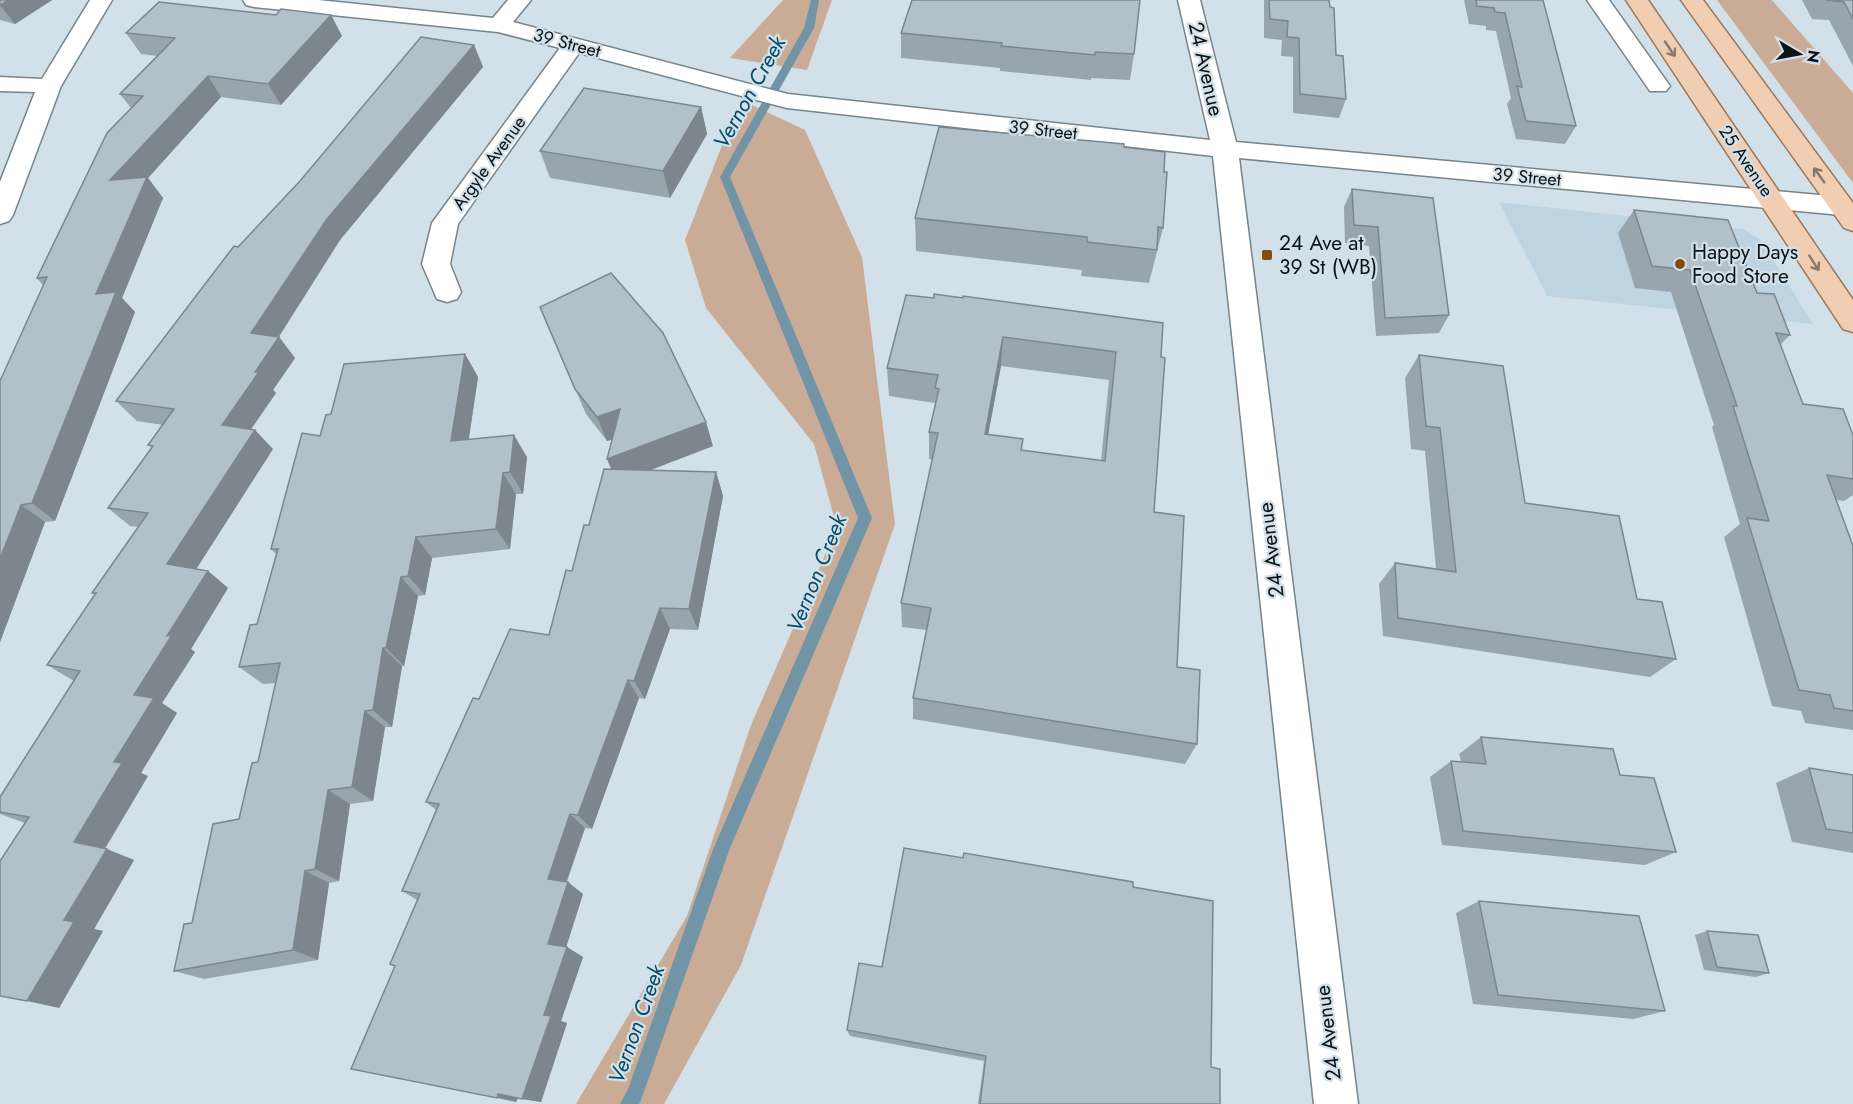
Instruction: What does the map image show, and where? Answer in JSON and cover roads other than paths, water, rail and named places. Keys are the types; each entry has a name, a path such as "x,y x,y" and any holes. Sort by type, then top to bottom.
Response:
{"main road":[{"path":"1692,0 1847,214"},
{"name":"25 Avenue","path":"1638,2 1853,322"}],"street":[{"path":"0,215 49,86 101,0"},
{"name":"39 Street","path":"254,0 499,26 787,101 1225,149 1772,200 1847,214"},
{"path":"499,26 520,0"},
{"name":"24 Avenue","path":"1189,0 1225,149 1336,1104"},
{"path":"1598,1 1638,2"},
{"path":"1598,1 1658,86"},
{"name":"Argyle Avenue","path":"447,292 436,264 445,223 574,44"},
{"path":"0,84 49,86"}],"waterway":[{"name":"Vernon Creek","path":"629,1104 635,1094 722,847 865,518 725,177 809,28 815,0"}],"place":[{"name":"24 Ave at 39 St (WB)","path":"1267,255"},
{"name":"Happy Days Food Store","path":"1680,264"}]}
